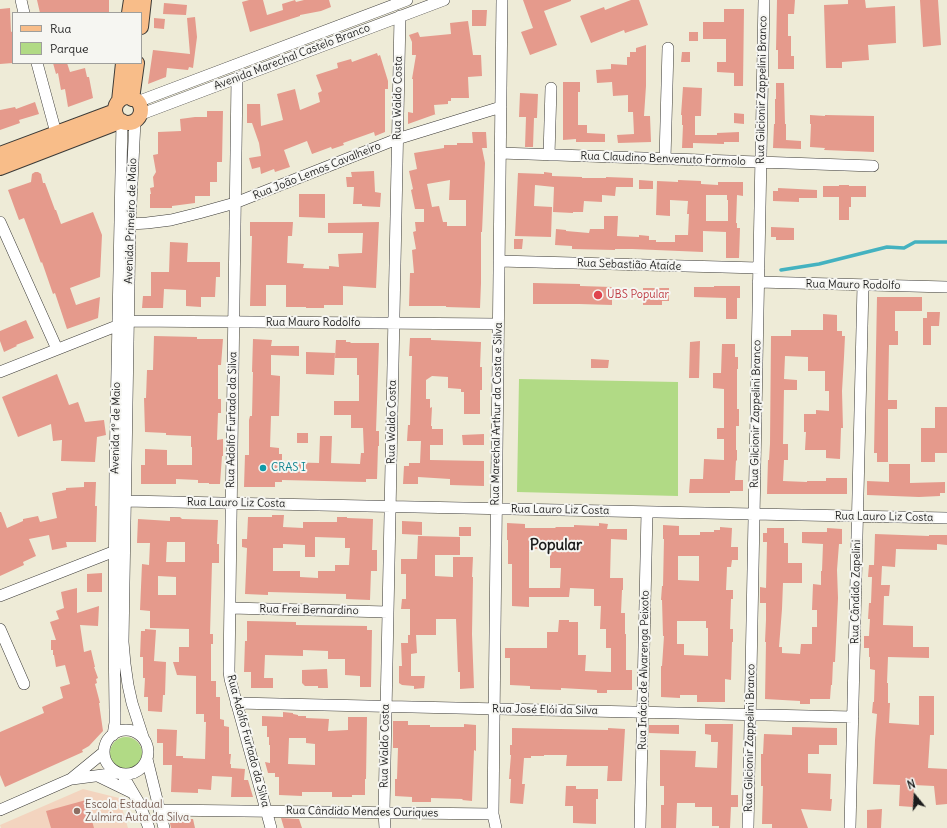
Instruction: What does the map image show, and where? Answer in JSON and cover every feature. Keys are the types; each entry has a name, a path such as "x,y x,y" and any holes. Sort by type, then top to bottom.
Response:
{"main road":[{"path":"130,12 131,0"},
{"path":"142,17 144,0"},
{"name":"Avenida 1º de Maio","path":"123,64 128,111"},
{"name":"Avenida 1º de Maio","path":"128,111 137,64"},
{"name":"Avenida Marechal Castelo Branco","path":"0,154 56,133 128,111"},
{"name":"Avenida Marechal Castelo Branco","path":"0,168 128,111"}],"street":[{"path":"21,0 24,12"},
{"name":"Avenida Marechal Castelo Branco","path":"128,111 407,0"},
{"name":"Avenida Marechal Castelo Branco","path":"128,111 236,78 444,0"},
{"name":"Rua Marechal Arthur da Costa e Silva","path":"496,828 493,814 502,0"},
{"name":"Rua Gilcionir Zappelini Branco","path":"748,828 764,0"},
{"name":"Rua Waldo Costa","path":"385,828 384,812 400,16"},
{"path":"666,159 668,48"},
{"path":"37,64 56,133"},
{"name":"Rua Adolfo Furtado da Silva","path":"236,78 229,671 236,703 271,828"},
{"path":"549,154 551,88"},
{"name":"Rua João Lemos Cavalheiro","path":"130,224 171,220 235,203 397,139 501,107"},
{"name":"Avenida Primeiro de Maio","path":"124,323 130,224 128,111"},
{"name":"Avenida 1º de Maio","path":"113,735 115,722 114,551 124,323 128,111"},
{"name":"Rua Claudino Benvenuto Formolo","path":"500,153 873,166"},
{"path":"0,222 57,349"},
{"name":"Rua Sebastião Ataíde","path":"499,261 758,268"},
{"name":"Rua Mauro Rodolfo","path":"758,282 947,287"},
{"name":"Rua Cândido Zapelini","path":"850,828 863,285"},
{"name":"Rua Mauro Rodolfo","path":"124,323 233,322 498,324"},
{"path":"0,372 124,323"},
{"name":"Avenida 1º de Maio","path":"124,323 126,501 124,649 128,685 143,738"},
{"name":"Rua Lauro Liz Costa","path":"126,501 947,518"},
{"name":"Rua Inácio de Alvarenga Peixoto","path":"640,828 647,512"},
{"path":"0,596 114,551"},
{"name":"Rua Frei Bernardino","path":"230,608 388,612"},
{"path":"0,629 24,684"},
{"name":"Rua José Elói da Silva","path":"236,703 853,717"},
{"path":"71,779 97,776 120,774 128,774 140,770 144,765 149,752 147,744 138,733 125,730 118,732 108,740 104,752 108,765 112,770 120,774 134,793 149,828"},
{"path":"0,810 71,779 104,752"},
{"path":"147,759 164,828"},
{"path":"97,776 134,793"},
{"name":"Rua Cândido Mendes Ouriques","path":"159,810 493,814"}],"shaded area":[{"name":"Escola Estadual Zulmira Auta da Silva","path":"83,789 119,798 128,828 1,828 0,825"}],"green space":[{"path":"519,379 678,382 678,496 517,492"},
{"path":"123,737 129,737 139,744 142,753 141,759 135,766 129,769 123,769 113,762 110,756 110,750 117,740"}],"building":[{"path":"37,0 109,0 109,12 40,12"},
{"path":"249,0 263,0 267,15 283,10 282,4 295,0 296,2 304,0 329,0 331,7 321,11 300,15 250,32 242,2"},
{"path":"523,0 571,0 544,11 557,45 530,55 521,32 533,28"},
{"path":"631,0 639,0 648,25 625,33 624,30 591,43 580,16 604,7 605,10"},
{"path":"777,0 795,0 794,14 788,14 788,36 791,36 791,56 794,56 794,69 778,69 778,50 776,50"},
{"path":"848,0 865,0 866,8 895,6 896,43 868,45 869,60 842,62 842,68 826,68 824,5 848,4"},
{"path":"920,0 938,0 941,45 923,47"},
{"path":"164,3 187,5 186,15 163,14"},
{"path":"10,8 12,63 0,64 0,9"},
{"path":"724,9 744,9 743,86 734,86 734,73 717,72 717,62 726,62 726,39 703,39 703,22 724,22"},
{"path":"472,10 487,10 486,26 472,26"},
{"path":"195,17 197,37 193,68 189,67 188,70 167,68 166,77 148,84 153,50 190,54 187,18"},
{"path":"154,18 165,19 164,29 154,28"},
{"path":"468,21 473,55 481,55 482,76 468,77 469,98 451,98 451,101 448,101 448,104 434,105 436,114 408,124 408,112 413,113 412,79 416,55 412,55 412,42 409,35 418,32 420,37 451,34 450,23"},
{"path":"689,32 698,32 698,41 689,41"},
{"path":"646,45 644,116 650,116 651,142 618,143 617,135 634,134 633,112 628,112 628,95 613,96 612,82 597,83 596,70 611,69 611,64 627,65 627,57 630,57 630,52 636,52 636,48"},
{"path":"682,52 690,52 690,62 681,62"},
{"path":"377,53 378,56 380,55 388,81 388,89 385,89 385,132 375,136 374,132 343,143 344,145 332,149 331,147 312,154 307,141 284,150 290,167 275,172 274,169 261,174 260,167 252,169 249,158 261,156 259,143 252,123 247,123 247,104 260,104 261,126 283,120 277,94 295,89 300,110 320,102 318,93 322,91 316,75 338,68 337,63 351,59 352,62"},
{"path":"53,64 67,64 70,72 85,68 87,77 89,77 93,98 68,107 65,89 61,90 58,73 56,74"},
{"path":"563,82 580,82 580,92 578,92 578,125 587,125 587,133 605,134 605,142 576,142 576,139 563,140"},
{"path":"776,83 784,83 786,140 801,141 801,149 773,148"},
{"path":"683,87 702,88 701,116 695,116 695,135 717,135 717,133 739,132 739,142 724,142 724,144 693,143 693,148 682,148 683,125 681,115"},
{"path":"520,93 538,94 537,118 534,118 533,147 525,147 526,117 519,117"},
{"path":"35,102 39,114 19,120 20,123 0,130 0,110 15,107 16,109"},
{"path":"207,111 223,111 222,162 217,162 217,182 210,182 210,196 195,196 195,203 172,206 172,208 150,208 150,188 154,187 153,177 156,172 153,155 158,154 158,132 181,131 180,119 207,117"},
{"path":"734,113 744,114 744,124 734,123"},
{"path":"810,115 874,116 874,152 824,150 825,148 810,147"},
{"path":"472,132 486,132 487,148 482,148 485,163 481,232 480,308 409,306 410,273 414,273 412,250 416,249 413,232 416,231 415,222 424,222 424,209 415,209 411,190 413,189 409,171 417,169 414,153 444,148 444,145 473,143","holes":["450,180 449,200 466,200 466,226 447,226 447,222 443,222 439,206 432,207 427,184"]},
{"path":"374,171 375,192 381,193 380,207 353,204 354,187 347,187 346,177 352,177 351,172"},
{"path":"35,172 41,174 43,183 45,183 61,224 93,212 102,235 100,277 70,288 76,305 100,297 98,318 67,329 55,293 53,294 24,218 19,220 8,190 31,182 32,174"},
{"path":"544,172 552,173 552,176 582,178 633,178 633,187 616,187 615,196 602,195 602,202 584,201 583,212 573,213 553,212 554,187 535,185 534,206 552,207 551,237 515,236 518,173 544,174"},
{"path":"639,180 653,181 653,189 639,189"},
{"path":"678,180 701,181 701,184 718,185 718,182 743,182 743,196 737,195 736,223 737,228 740,228 739,258 726,258 726,232 703,231 703,252 632,249 572,249 572,246 555,245 556,229 589,233 590,229 604,229 604,216 618,216 617,236 649,236 649,240 656,240 656,242 675,242 675,235 688,235 688,201 670,200 670,216 656,215 657,181 678,182","holes":["706,195 727,195 728,221 706,221"]},
{"path":"823,186 866,186 866,197 851,197 849,220 839,220 839,197 823,197"},
{"path":"778,188 817,190 817,198 799,198 799,202 773,201 773,191 778,191"},
{"path":"299,194 325,194 325,218 299,217"},
{"path":"250,222 293,222 292,236 288,236 287,263 304,264 303,268 329,269 329,266 339,267 338,254 362,253 363,233 328,233 328,223 379,222 376,288 343,286 343,305 324,305 324,308 306,308 286,307 286,285 266,285 266,306 250,306 252,236 250,236"},
{"path":"771,227 794,228 794,240 776,240 776,237 771,237"},
{"path":"514,239 523,239 522,249 514,249"},
{"path":"170,242 188,243 187,262 220,262 220,277 216,277 215,297 201,297 201,307 186,306 186,290 164,289 163,308 142,308 143,296 151,296 151,272 169,272"},
{"path":"533,283 580,284 580,286 612,287 612,305 533,304"},
{"path":"740,286 740,298 737,298 737,319 726,319 726,298 694,297 694,287"},
{"path":"643,288 669,288 669,301 662,301 662,305 643,305"},
{"path":"877,297 922,297 922,311 895,311 895,331 898,331 898,345 889,345 888,400 897,400 897,409 888,409 888,462 877,462 877,453 874,453"},
{"path":"927,312 940,312 939,326 931,326 931,345 923,345 923,318 927,318"},
{"path":"823,314 837,315 837,331 842,331 842,336 845,336 842,391 843,428 841,428 840,459 826,458 826,450 805,450 806,432 804,432 804,414 816,414 816,410 829,411 829,391 825,391 825,371 808,371 808,357 785,356 784,379 797,380 797,390 784,390 783,444 788,444 788,460 784,460 783,481 807,482 826,481 826,478 847,478 847,494 767,494 770,444 771,336 791,336 791,330 823,330"},
{"path":"26,320 34,338 16,345 17,346 4,352 0,341 0,331"},
{"path":"154,336 223,339 221,365 218,365 218,399 221,399 221,413 218,413 217,440 223,439 220,484 198,483 198,480 176,479 176,484 141,484 141,465 145,465 145,449 167,450 167,465 192,465 191,436 145,432 144,398 146,398 147,370 153,370"},
{"path":"410,338 481,342 480,367 482,367 482,390 480,390 480,414 464,414 464,392 461,392 461,389 448,388 448,377 432,376 426,380 426,399 430,399 430,408 432,407 432,429 443,429 443,445 430,445 430,460 484,461 484,486 450,485 450,479 418,477 418,484 403,484 404,466 409,466 409,463 420,463 421,441 407,441 408,425 410,425 412,356 409,356"},
{"path":"253,339 272,340 271,346 299,346 299,356 271,355 271,375 280,376 280,380 279,416 271,416 270,447 279,448 279,454 282,454 282,462 319,463 320,436 332,436 331,463 360,464 361,453 364,453 363,428 351,428 351,415 334,415 334,401 359,401 359,375 357,375 357,358 335,358 336,340 346,340 346,342 351,343 379,343 376,431 379,431 377,479 366,479 366,482 282,480 282,482 275,482 275,487 244,487 245,455 249,455 249,420 250,416 252,416"},
{"path":"700,341 699,378 689,378 690,342"},
{"path":"722,344 735,344 735,357 738,357 737,409 739,409 739,426 736,426 737,461 736,460 735,480 743,480 743,491 730,491 730,493 689,493 690,479 703,479 704,459 724,460 724,439 717,439 717,428 724,428 724,389 713,388 713,373 721,373"},
{"path":"306,352 335,353 334,375 306,374"},
{"path":"591,359 609,360 608,368 591,368"},
{"path":"57,374 69,405 78,402 85,422 104,420 106,435 97,437 95,462 61,461 62,440 53,441 51,424 18,437 2,397"},
{"path":"935,407 947,407 947,453 935,453 935,462 921,462 921,428 935,428"},
{"path":"297,433 308,433 308,443 297,443"},
{"path":"484,434 484,445 463,445 462,435"},
{"path":"889,464 910,464 910,483 945,482 945,493 940,493 940,496 919,497 867,495 867,481 889,482"},
{"path":"84,482 96,482 96,542 66,542 67,547 52,550 49,535 29,539 36,556 23,562 24,565 0,576 0,512 7,528 23,521 23,519 38,516 40,522 57,518 52,493 66,490 66,488 84,487"},
{"path":"272,515 284,515 283,527 303,528 303,522 337,522 337,517 373,519 372,550 377,550 377,571 371,571 370,600 346,599 346,594 268,592 268,595 245,594 247,548 242,547 242,539 247,539 248,517 272,517","holes":["315,537 345,538 345,548 350,548 349,565 335,565 335,571 318,571 318,578 300,577 300,571 273,571 273,548 283,548 283,544 305,545 305,557 315,557"]},
{"path":"170,517 180,517 182,519 218,520 217,544 219,544 219,563 212,563 210,634 213,634 213,644 211,644 211,681 216,681 216,697 220,697 220,719 224,720 224,726 229,727 229,754 231,754 231,768 245,769 244,780 248,780 253,797 231,797 232,777 212,776 211,790 198,789 198,793 171,792 172,765 163,765 163,743 157,743 157,729 177,730 176,756 183,756 183,758 205,759 206,722 204,722 204,714 196,714 196,676 177,675 173,662 179,662 179,647 189,647 189,629 150,628 150,611 140,610 142,564 149,565 150,543 137,543 138,519 170,521","holes":["167,542 185,542 185,562 166,562","158,576 176,577 176,595 158,595"]},
{"path":"402,521 422,522 422,535 402,534"},
{"path":"507,523 525,524 525,528 555,528 574,527 574,525 599,526 599,523 608,524 607,529 627,529 627,540 611,539 610,578 623,578 621,613 625,613 626,670 632,670 632,690 607,690 607,693 597,693 597,690 561,688 561,690 530,689 530,686 510,685 510,658 505,658 505,648 547,648 547,632 558,632 559,620 578,622 578,655 586,655 585,671 611,672 611,648 606,648 606,629 600,629 601,606 594,606 594,589 570,588 569,597 529,597 529,607 512,606 512,564 508,564","holes":["530,549 550,549 550,568 561,568 560,588 529,588"]},
{"path":"663,525 679,526 679,535 700,535 700,532 714,532 714,530 720,530 720,527 732,528 731,547 738,547 738,560 732,560 731,567 727,567 726,590 733,590 733,599 731,599 730,629 733,629 733,642 731,680 725,679 725,702 697,702 697,695 680,695 680,698 661,697 661,666 664,636 661,600 663,586","holes":["678,556 699,556 699,581 678,580","677,621 706,621 706,628 708,628 708,656 684,655 684,644 677,644"]},
{"path":"459,527 471,527 471,536 459,536"},
{"path":"767,528 784,528 784,543 788,543 788,563 802,563 802,583 783,583 779,647 782,647 782,653 800,654 801,644 812,644 812,627 817,627 817,610 812,610 813,584 821,585 823,544 802,543 802,532 827,532 827,528 842,529 842,544 839,544 837,570 838,598 835,662 833,662 830,699 810,699 810,704 800,704 800,701 765,699 766,603 760,603 760,587 766,588 767,542 763,542 763,533 767,533"},
{"path":"875,534 929,536 947,535 947,545 937,544 937,550 896,549 895,567 882,566 881,585 890,585 889,596 884,596 883,625 913,626 913,647 929,647 929,658 888,657 887,683 888,703 890,703 889,723 919,725 919,696 934,696 934,735 930,735 928,768 947,769 947,804 936,805 934,786 914,785 913,807 899,806 900,785 873,784 877,714 872,713 874,702 875,670 870,669 869,648 864,648 864,636 869,636 870,619 868,619 869,603 871,603 872,577 868,577 869,565 874,565"},
{"path":"418,536 460,537 460,555 435,555 435,576 453,577 453,557 473,557 472,634 474,688 460,689 456,619 436,619 436,635 410,635 410,609 401,609 402,599 406,599 406,574 401,574 401,559 417,559"},
{"path":"102,573 102,592 87,592 87,574"},
{"path":"77,588 77,613 99,606 98,626 80,625 84,652 91,650 94,667 98,678 96,679 97,683 95,684 100,703 103,731 89,746 82,750 83,752 5,787 0,775 0,732 44,713 42,707 63,698 60,687 70,684 65,665 56,667 53,650 51,650 51,640 56,640 50,622 59,619 56,611 64,608 61,592"},
{"path":"247,621 296,622 296,625 367,626 367,630 372,630 371,687 360,687 360,676 345,675 345,659 328,659 328,651 303,650 303,656 265,655 264,678 273,678 273,688 251,688 251,672 244,672"},
{"path":"145,629 156,630 154,661 166,662 165,695 163,695 162,712 148,711 148,697 144,697 145,678 143,678 143,657 140,657 141,631 145,631"},
{"path":"408,635 416,635 417,653 411,654 411,676 425,676 424,688 414,689 414,686 402,685 399,683 399,666 402,666 401,643 408,643"},
{"path":"327,669 328,688 305,686 302,683 302,670"},
{"path":"283,712 293,713 298,716 306,716 306,718 329,719 328,731 348,730 348,717 367,717 365,795 352,795 352,797 332,797 332,792 302,792 302,796 279,795 279,777 275,777 275,773 268,773 265,762 270,763 270,745 269,737 267,737 267,726 262,726 262,716 283,717","holes":["289,738 306,738 306,743 315,744 315,765 288,764"]},
{"path":"393,721 408,721 408,725 430,725 430,727 464,727 464,724 476,725 476,751 474,750 472,801 462,800 463,799 431,798 431,802 412,802 412,797 395,796 398,748 393,748"},
{"path":"705,724 733,724 731,795 738,795 738,807 731,807 730,828 719,828 719,826 712,826 712,807 695,807 695,803 677,803 676,828 661,828 661,805 664,805 664,786 660,786 660,750 696,751 695,767 717,768 718,742 711,742 711,735 705,734"},
{"path":"649,725 679,725 679,734 649,733"},
{"path":"792,727 837,728 837,745 819,745 819,754 808,754 808,773 831,774 831,811 801,809 808,828 772,828 772,824 762,824 763,786 761,786 761,754 763,754 764,734 792,735"},
{"path":"512,728 625,729 622,781 607,781 608,766 566,766 567,755 531,756 531,758 524,758 522,784 525,784 523,804 510,803 511,779 509,779"},
{"path":"566,786 576,786 576,789 598,789 598,799 596,799 596,824 573,823 573,806 565,806"},
{"path":"86,800 94,828 51,828 46,811"},
{"path":"882,809 881,828 867,828 867,810"},
{"path":"281,818 299,819 302,828 284,828"},
{"path":"193,819 195,828 171,828 170,823"}],"waterway":[{"path":"781,270 819,264 887,247 904,248 915,242 947,242"}],"place":[{"name":"UBS Popular","path":"598,295"},
{"name":"CRAS I","path":"263,468"},
{"name":"Escola Estadual Zulmira Auta da Silva","path":"77,811"}],"district":[{"name":"Popular","path":"556,546"}]}
